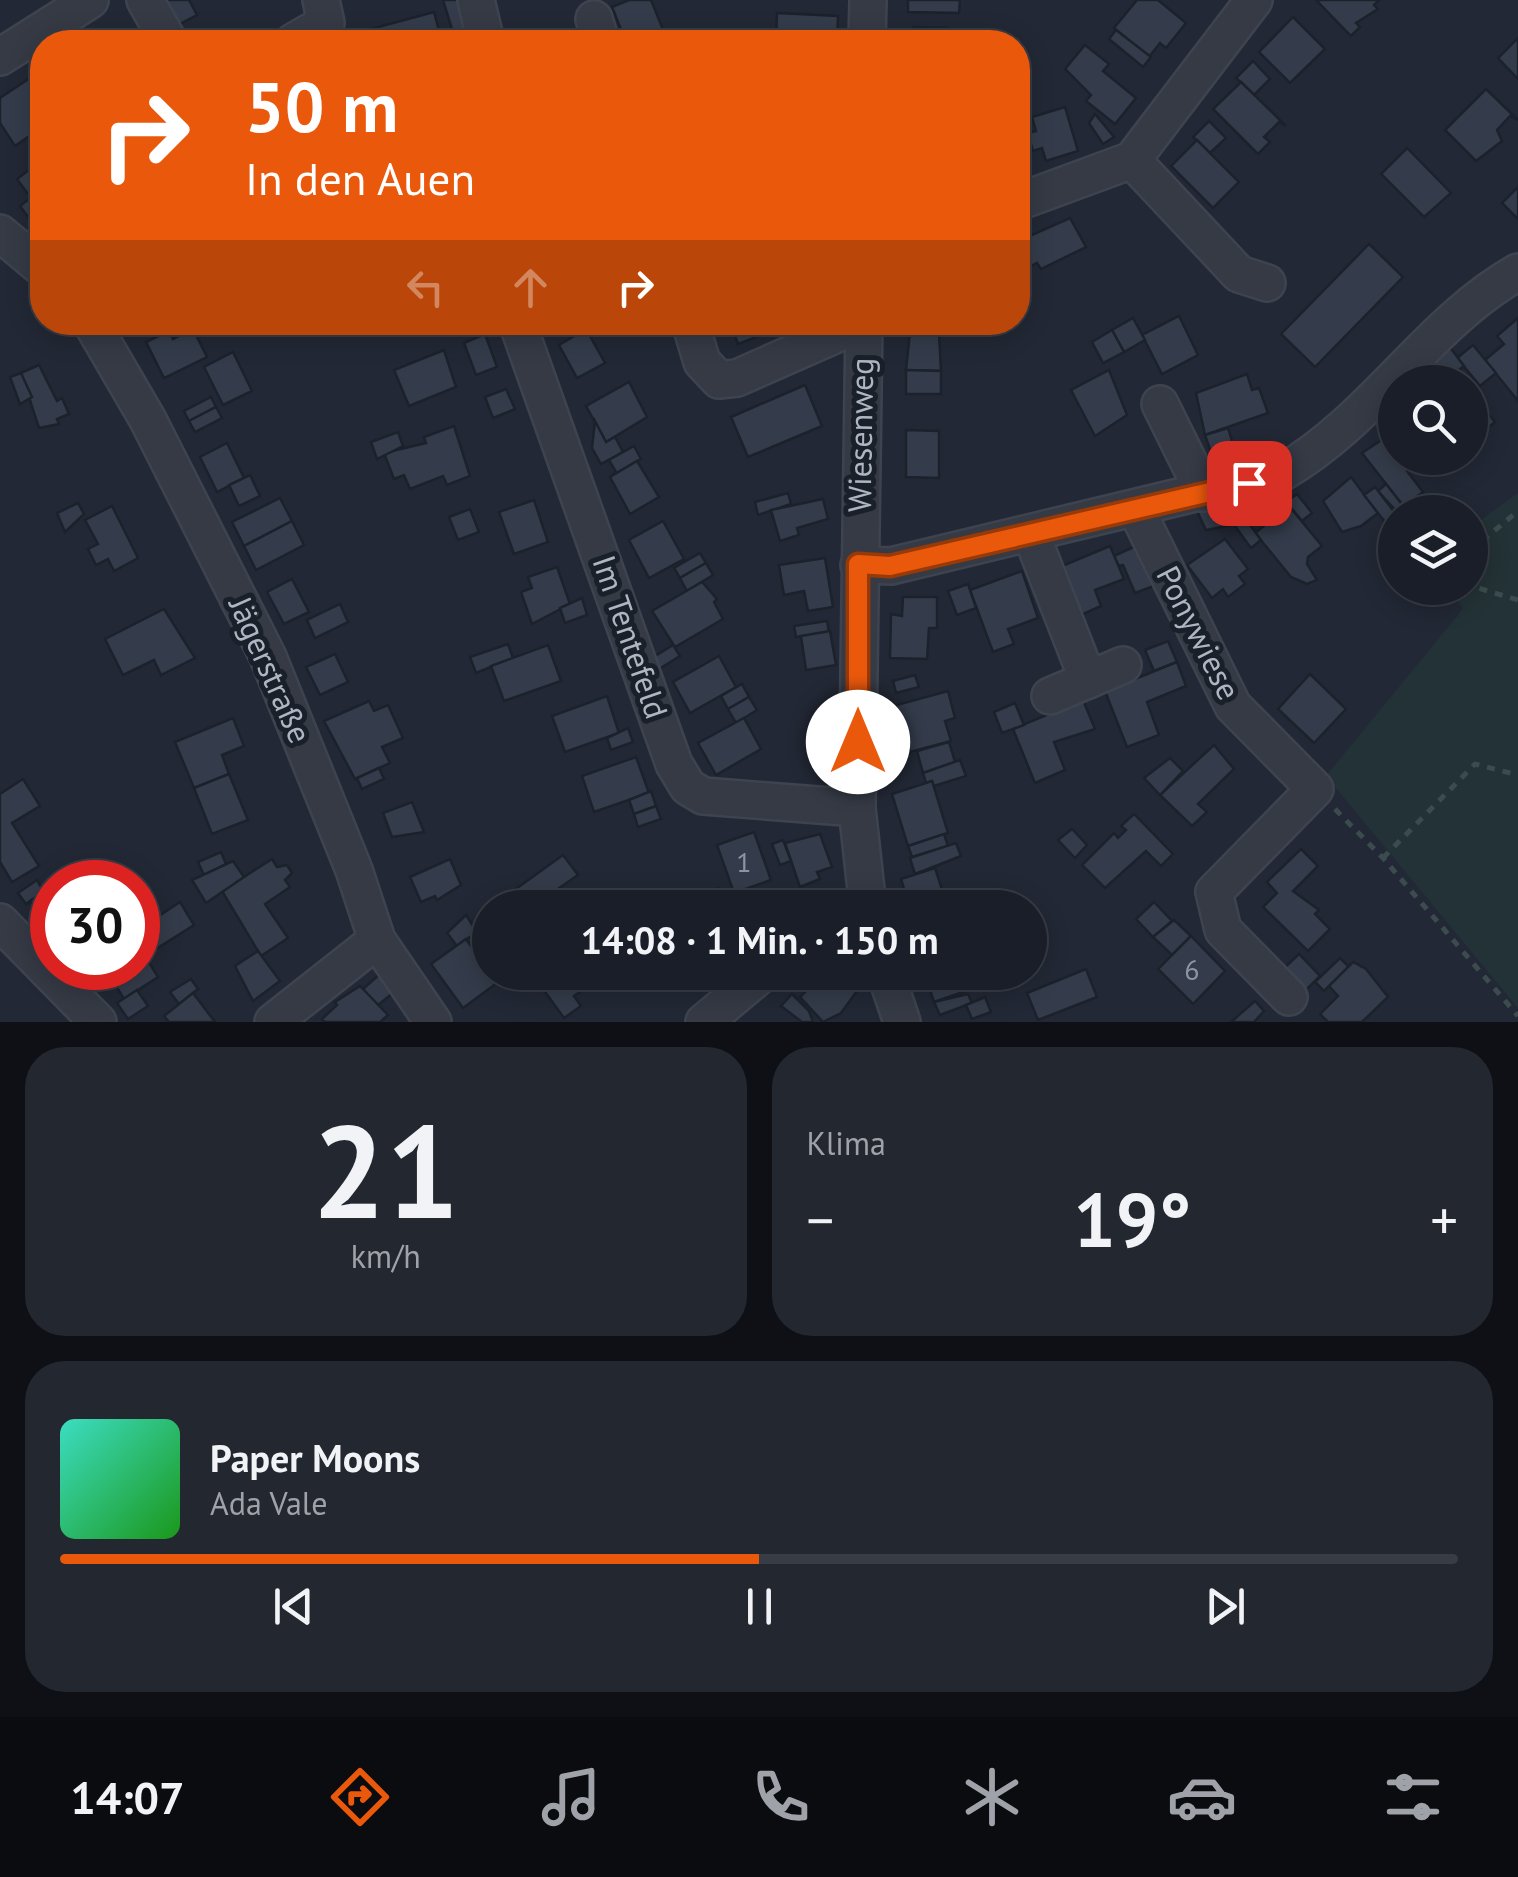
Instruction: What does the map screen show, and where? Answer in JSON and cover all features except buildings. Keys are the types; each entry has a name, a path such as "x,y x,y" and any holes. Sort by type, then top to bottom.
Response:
{"street":[{"path":"145,0 162,30"},
{"path":"315,30 326,24 321,0"},
{"path":"476,0 483,30"},
{"path":"867,30 868,0"},
{"path":"1030,198 1132,160 1254,0"},
{"path":"42,30 82,3"},
{"path":"0,58 30,38"},
{"path":"1132,160 1240,274 1266,283"},
{"path":"0,232 30,258"},
{"path":"858,564 890,566 1282,472 1310,456 1424,352 1468,304 1518,272"},
{"name":"Jägerstraße","path":"99,335 148,420 268,657 354,870 377,940 433,1022"},
{"name":"Im Tentefeld","path":"521,335 674,764 688,786 702,796 719,799 858,808"},
{"path":"694,335 702,362 709,374 720,380 737,378 835,335"},
{"name":"Wiesenweg","path":"864,335 858,808 866,890"},
{"path":"1160,404 1204,493"},
{"name":"Ponywiese","path":"1136,509 1233,706 1315,790"},
{"path":"1031,534 1088,680"},
{"path":"1050,696 1124,665"},
{"path":"1289,997 1223,930 1214,892 1315,790"},
{"path":"5,935 98,1022"},
{"path":"273,1022 377,940"},
{"path":"704,1022 742,990"},
{"path":"891,990 902,1022"}],"path":[{"path":"1488,536 1518,511"},
{"path":"1488,591 1518,600"},
{"path":"1383,858 1474,764 1518,775"},
{"path":"1315,790 1383,858 1518,1016"}],"shaded area":[{"path":"1518,493 1518,1008 1326,776 1463,609 1461,605 1488,605 1488,515"}],"route":[{"path":"858,742 858,564 890,566 1249,483"}]}
